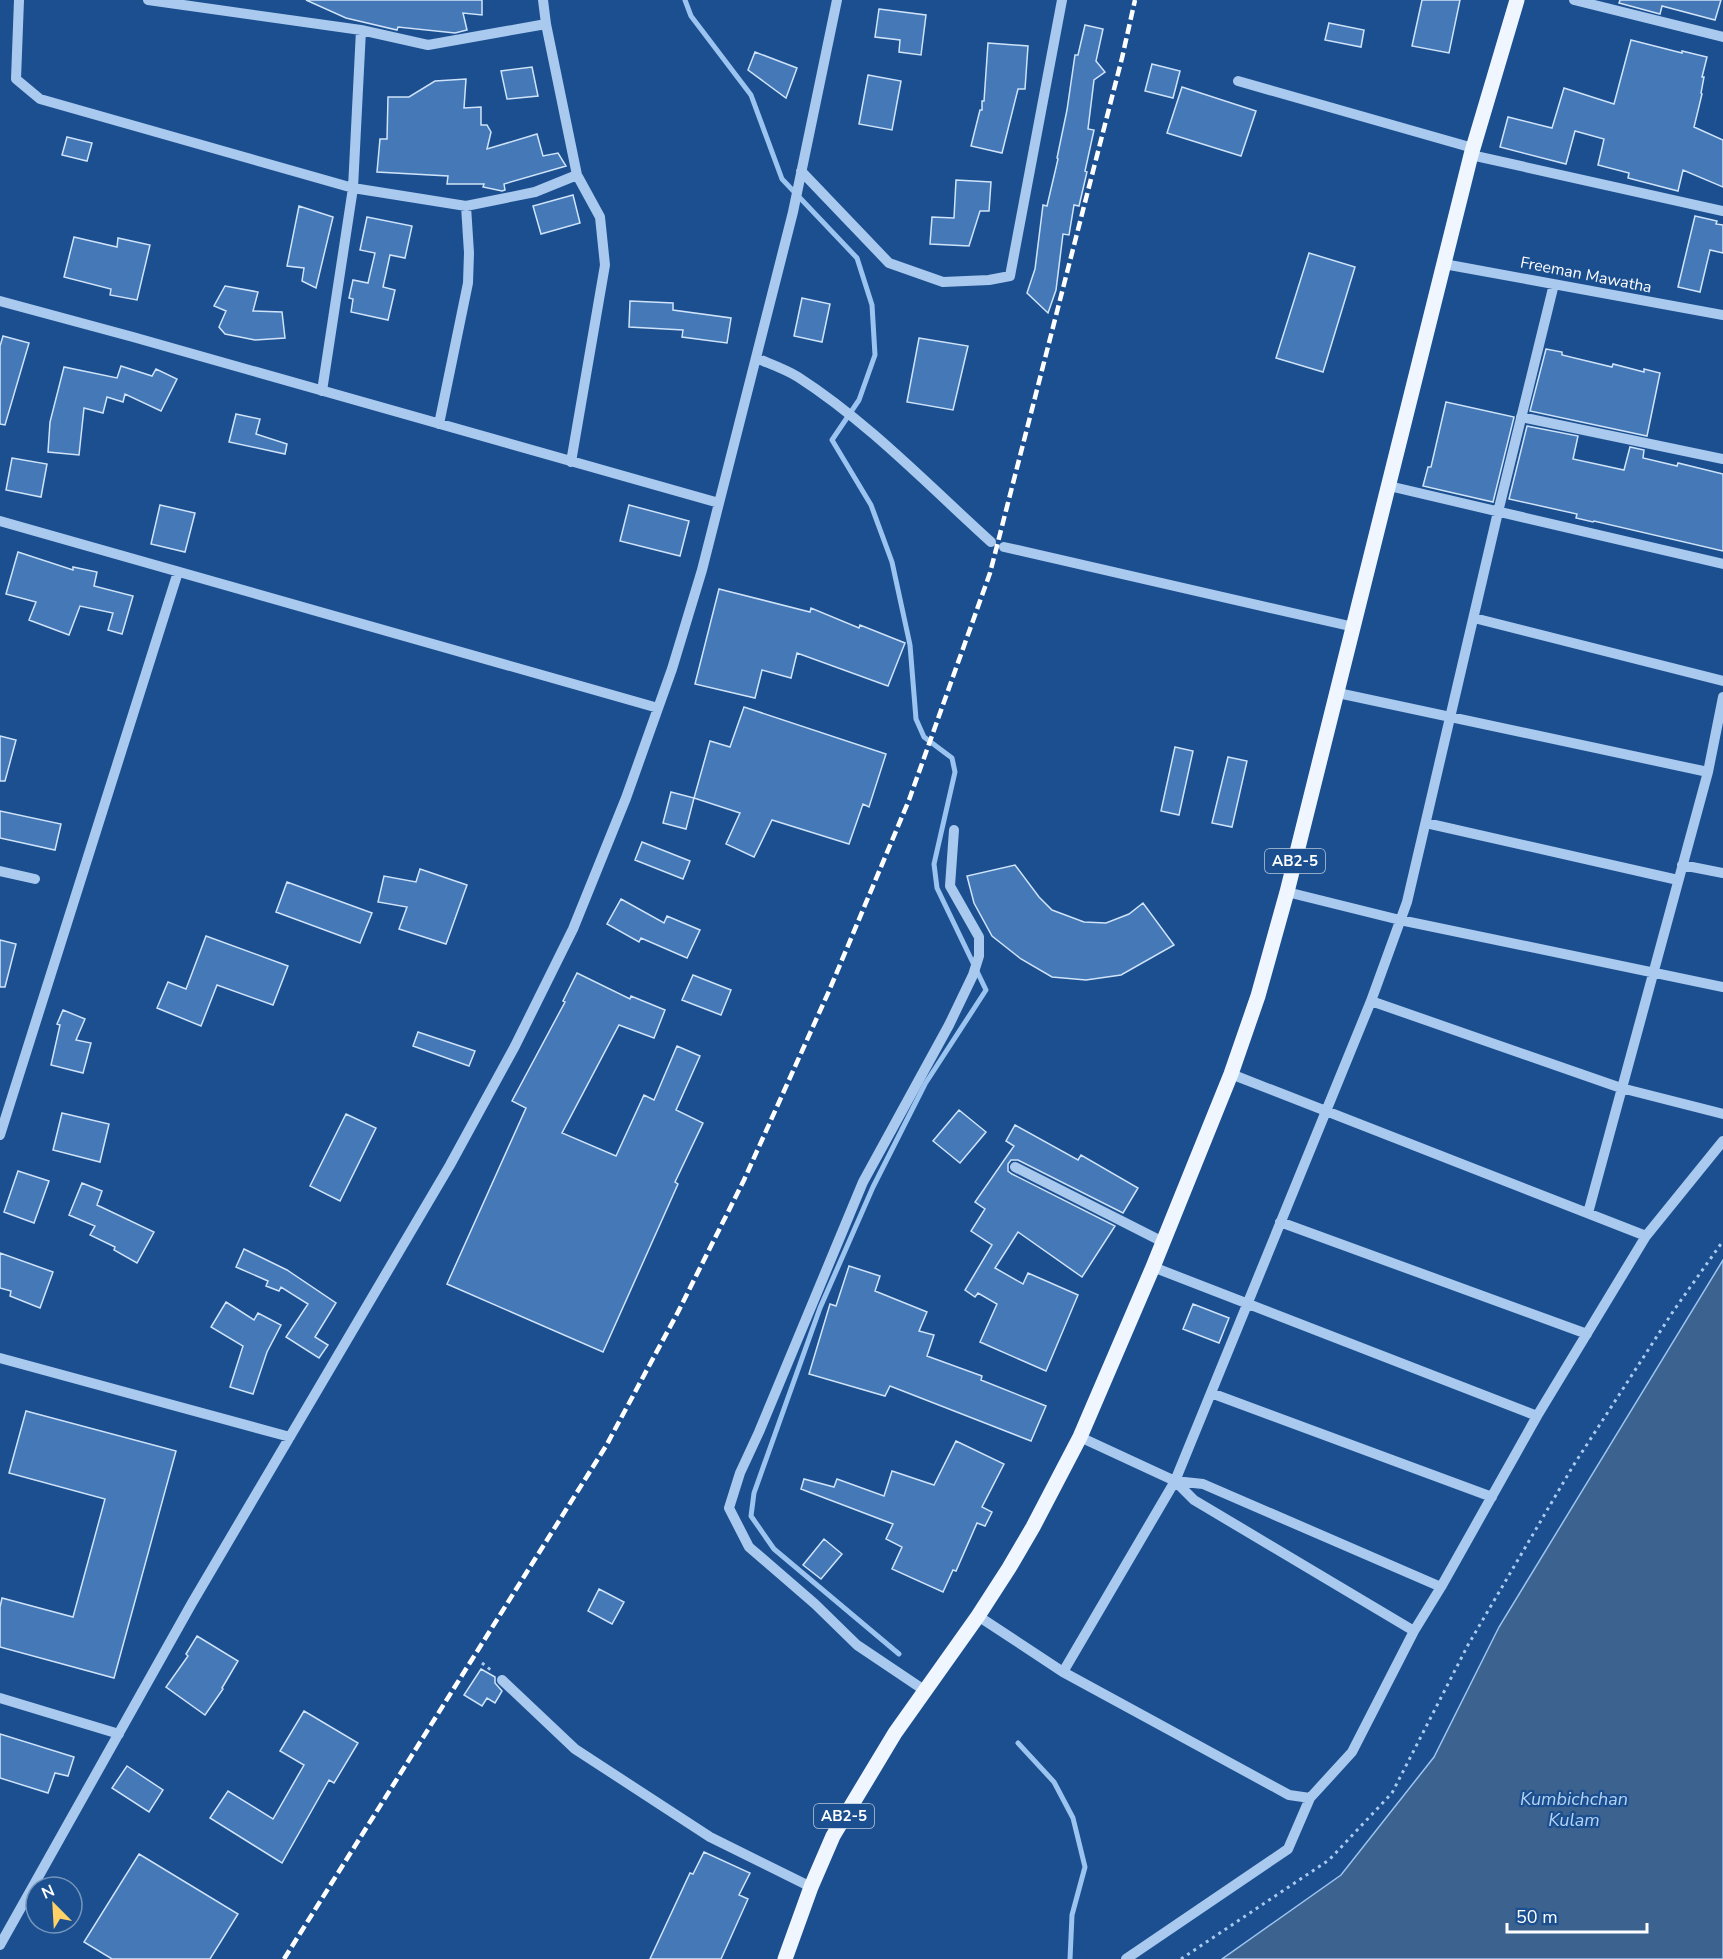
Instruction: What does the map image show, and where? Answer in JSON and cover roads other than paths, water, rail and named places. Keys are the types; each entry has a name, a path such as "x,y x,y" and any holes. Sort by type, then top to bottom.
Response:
{"main road":[{"name":"AB2-5","path":"785,1959 810,1887 833,1836 859,1790 926,1688 978,1616 1033,1527 1080,1437 1153,1267 1231,1074 1258,996 1287,892 1472,151 1517,0"}],"street":[{"path":"19,0 16,79 40,99 353,188 466,206 535,192 577,175"},
{"path":"151,0 361,30 428,45 546,24"},
{"path":"543,0 577,175 600,217 605,266 571,462"},
{"path":"0,1945 192,1603 450,1165 515,1046 573,928 626,798 658,708 702,570 793,212 837,0"},
{"path":"801,171 889,263 943,282 988,280 1010,276 1062,0"},
{"path":"1574,0 1723,37"},
{"path":"322,391 353,188 361,30"},
{"path":"1238,81 1472,151 1723,211"},
{"path":"439,424 468,283 466,206"},
{"name":"Freeman Mawatha","path":"1444,264 1723,315"},
{"path":"1063,1672 1175,1481 1371,1000 1407,902 1554,284"},
{"path":"0,302 719,503"},
{"path":"756,358 796,376 861,424 991,542"},
{"path":"1521,417 1723,459"},
{"path":"1389,486 1723,564"},
{"path":"0,520 658,708"},
{"path":"1004,547 1354,627"},
{"path":"0,1135 177,572"},
{"path":"1474,618 1723,681"},
{"path":"1338,693 1708,772"},
{"path":"1588,1213 1708,772 1723,698"},
{"path":"1425,823 1678,880"},
{"path":"926,1688 858,1645 749,1547 729,1508 740,1473 863,1182 974,975 979,956 979,937 950,886 954,830"},
{"path":"1682,865 1723,873"},
{"path":"0,871 35,879"},
{"path":"1287,892 1400,920 1723,987"},
{"path":"1371,1000 1621,1088 1723,1114"},
{"path":"1231,1074 1646,1236"},
{"path":"1126,1959 1288,1850 1310,1798 1352,1752 1414,1631 1442,1587 1537,1416 1646,1236 1723,1141"},
{"path":"1015,1167 1163,1242"},
{"path":"1280,1222 1587,1334"},
{"path":"1153,1267 1537,1416"},
{"path":"0,1358 290,1437"},
{"path":"1211,1393 1492,1497"},
{"path":"1080,1437 1175,1481 1203,1484 1442,1587"},
{"path":"1175,1481 1194,1500 1414,1631"},
{"path":"978,1616 1063,1672 1289,1795 1310,1798"},
{"path":"502,1680 575,1749 710,1837 810,1887"},
{"path":"0,1698 119,1734"}],"water":[{"name":"Kumbichchan Kulam","path":"1723,1260 1723,1959 1222,1959 1341,1875 1434,1757 1499,1627"}],"waterway":[{"path":"685,0 691,16 751,95 782,179 857,258 872,305 875,355 859,400 832,440 871,505 892,562 910,645 916,719 924,737 952,758 955,772 934,864 937,888 986,990 925,1084 873,1187 820,1308 754,1493 751,1516 774,1549 899,1654"},
{"path":"1018,1743 1054,1782 1073,1818 1085,1867 1072,1915 1070,1959"}],"railway":[{"path":"284,1959 606,1446 678,1312 744,1180 829,991 909,800 990,573 1135,0"}]}
